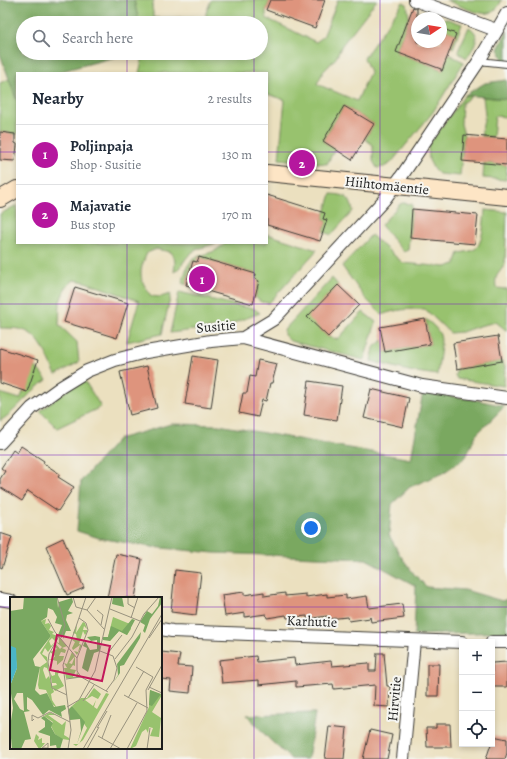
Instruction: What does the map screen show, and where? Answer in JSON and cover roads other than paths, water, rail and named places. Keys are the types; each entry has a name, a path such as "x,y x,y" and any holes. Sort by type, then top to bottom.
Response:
{"street":[{"path":"415,0 496,30"},
{"path":"243,338 274,319 384,200 479,61 507,13"},
{"name":"Hiihtomäentie","path":"268,173 507,197"},
{"path":"0,199 16,190"},
{"name":"Susitie","path":"0,443 32,408 61,387 87,371 115,360 153,350 211,341 243,338 422,386 507,398"},
{"path":"0,599 10,601"},
{"name":"Karhutie","path":"162,629 172,631 459,642"},
{"name":"Hirvitie","path":"406,758 414,641"},
{"path":"495,642 507,642"}],"lane":[{"path":"479,61 507,64"}],"place":[{"name":"Majavatie","path":"302,163"},
{"name":"Poljinpaja","path":"202,279"}]}
